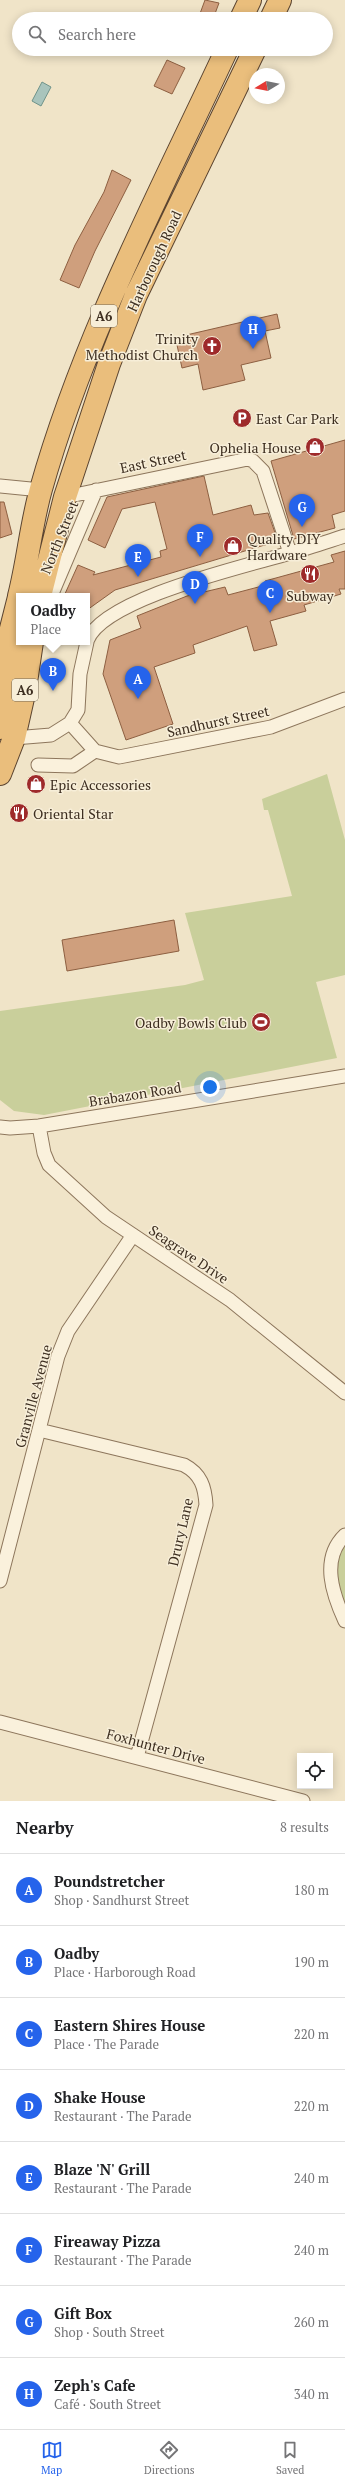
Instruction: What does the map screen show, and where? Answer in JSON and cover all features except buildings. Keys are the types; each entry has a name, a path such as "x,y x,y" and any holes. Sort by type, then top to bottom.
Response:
{"highway":[{"path":"274,12 280,0"},
{"name":"Harborough Road","path":"20,593 40,490 78,382 118,282 224,56"},
{"name":"Harborough Road","path":"41,593 64,497 109,364 136,296 252,56"},
{"path":"40,490 64,497"},
{"name":"Harborough Road","path":"0,671 14,640 16,622"},
{"name":"A6","path":"0,774 14,640"},
{"name":"A6","path":"3,738 25,689 32,645"}],"street":[{"name":"East Street","path":"64,497 248,459 253,461 263,471 290,553"},
{"path":"0,486 40,490"},
{"name":"North Street","path":"52,593 96,490"},
{"path":"90,638 106,619 158,593 226,570 290,553 345,536"},
{"path":"0,617 14,640"},
{"path":"3,738 51,734 70,723 78,710 80,674 86,645"},
{"name":"Sandhurst Street","path":"95,751 119,757 271,728 345,699"},
{"path":"38,765 74,766 95,751 70,723"},
{"name":"Brabazon Road","path":"0,1127 10,1128 39,1126 345,1076"},
{"name":"Seagrave Drive","path":"39,1126 44,1153 49,1165 106,1217 230,1300 345,1393"},
{"name":"Granville Avenue","path":"0,1581 58,1356 68,1331 133,1235"},
{"name":"Drury Lane","path":"40,1430 184,1465 194,1470 205,1490 206,1505 137,1757"},
{"path":"345,1535 336,1546 333,1557 331,1579 336,1601 345,1621"},
{"name":"Foxhunter Drive","path":"0,1722 303,1801"}],"green space":[{"path":"327,774 345,840 345,975 316,982 337,1058 44,1115 14,1111 0,1100 0,1011 185,985 204,980 185,913 292,896 268,810 264,810 262,799"},
{"path":"345,1544 345,1608 338,1583 338,1568 341,1552"}],"water":[{"path":"42,82 51,87 41,106 32,101"}],"place":[{"name":"Trinity Methodist Church","path":"212,346"},
{"name":"Zeph's Cafe","path":"253,349"},
{"name":"East Car Park","path":"242,418"},
{"name":"Ophelia House","path":"315,447"},
{"name":"Gift Box","path":"302,527"},
{"name":"Quality DIY Hardware","path":"233,546"},
{"name":"Fireaway Pizza","path":"200,557"},
{"name":"Subway","path":"310,574"},
{"name":"Blaze 'N' Grill","path":"138,577"},
{"name":"Shake House","path":"195,604"},
{"name":"Eastern Shires House","path":"270,613"},
{"name":"Oadby","path":"53,691"},
{"name":"Poundstretcher","path":"138,699"},
{"name":"Epic Accessories","path":"36,784"},
{"name":"Oriental Star","path":"19,813"},
{"name":"Oadby Bowls Club","path":"261,1022"}]}
